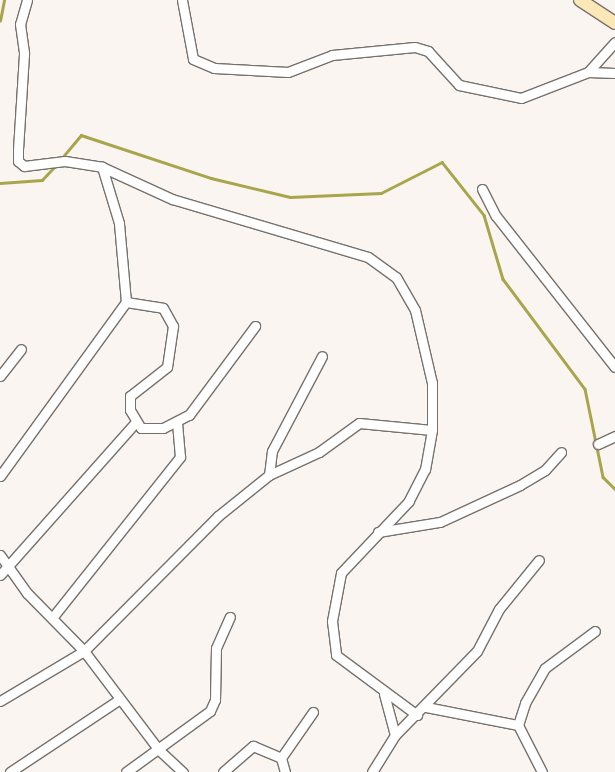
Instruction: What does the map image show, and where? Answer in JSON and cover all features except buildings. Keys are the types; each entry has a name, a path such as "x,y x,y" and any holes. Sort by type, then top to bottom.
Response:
{"street":[{"path":"27,0 20,24 24,54 18,161 34,168 65,161 102,167 172,199 368,256 396,277 415,310 426,344 432,383 432,430 425,469 409,501 341,573 332,640 336,655 384,694 417,715"},
{"path":"182,0 192,35 193,59 214,68 288,72 332,55 415,47 428,52 459,86 521,98 588,72 615,73"},
{"path":"580,0 615,23"},
{"path":"588,72 615,42"},
{"path":"0,476 126,302 119,223 102,167"},
{"path":"482,189 519,246 615,367"},
{"path":"126,302 163,308 173,326 167,367 130,396 135,423"},
{"path":"135,423 151,429 176,421 195,409 254,326"},
{"path":"0,376 21,348"},
{"path":"269,475 272,451 322,356"},
{"path":"52,618 180,457 176,421"},
{"path":"0,575 135,423"},
{"path":"0,701 84,651 218,516 269,475 319,452 360,423 432,430"},
{"path":"598,444 615,436"},
{"path":"378,532 440,522 520,485 545,470 561,452"},
{"path":"0,555 8,568 84,651 159,750 183,772"},
{"path":"372,772 395,735 426,707 477,652 499,609 539,560"},
{"path":"126,772 159,750 210,711 215,700 216,648 230,617"},
{"path":"542,772 518,725 533,684 545,668 595,631"},
{"path":"384,694 395,735"},
{"path":"10,772 120,699"},
{"path":"426,707 518,725"},
{"path":"281,758 313,712"},
{"path":"224,772 254,746 281,758"},
{"path":"281,758 285,772"}],"waterway":[{"path":"0,21 4,0"},
{"path":"61,159 81,135 211,178 290,197 381,193 442,162 484,215 503,279 585,389 603,477 615,489"},
{"path":"0,183 42,180 56,165"}]}
